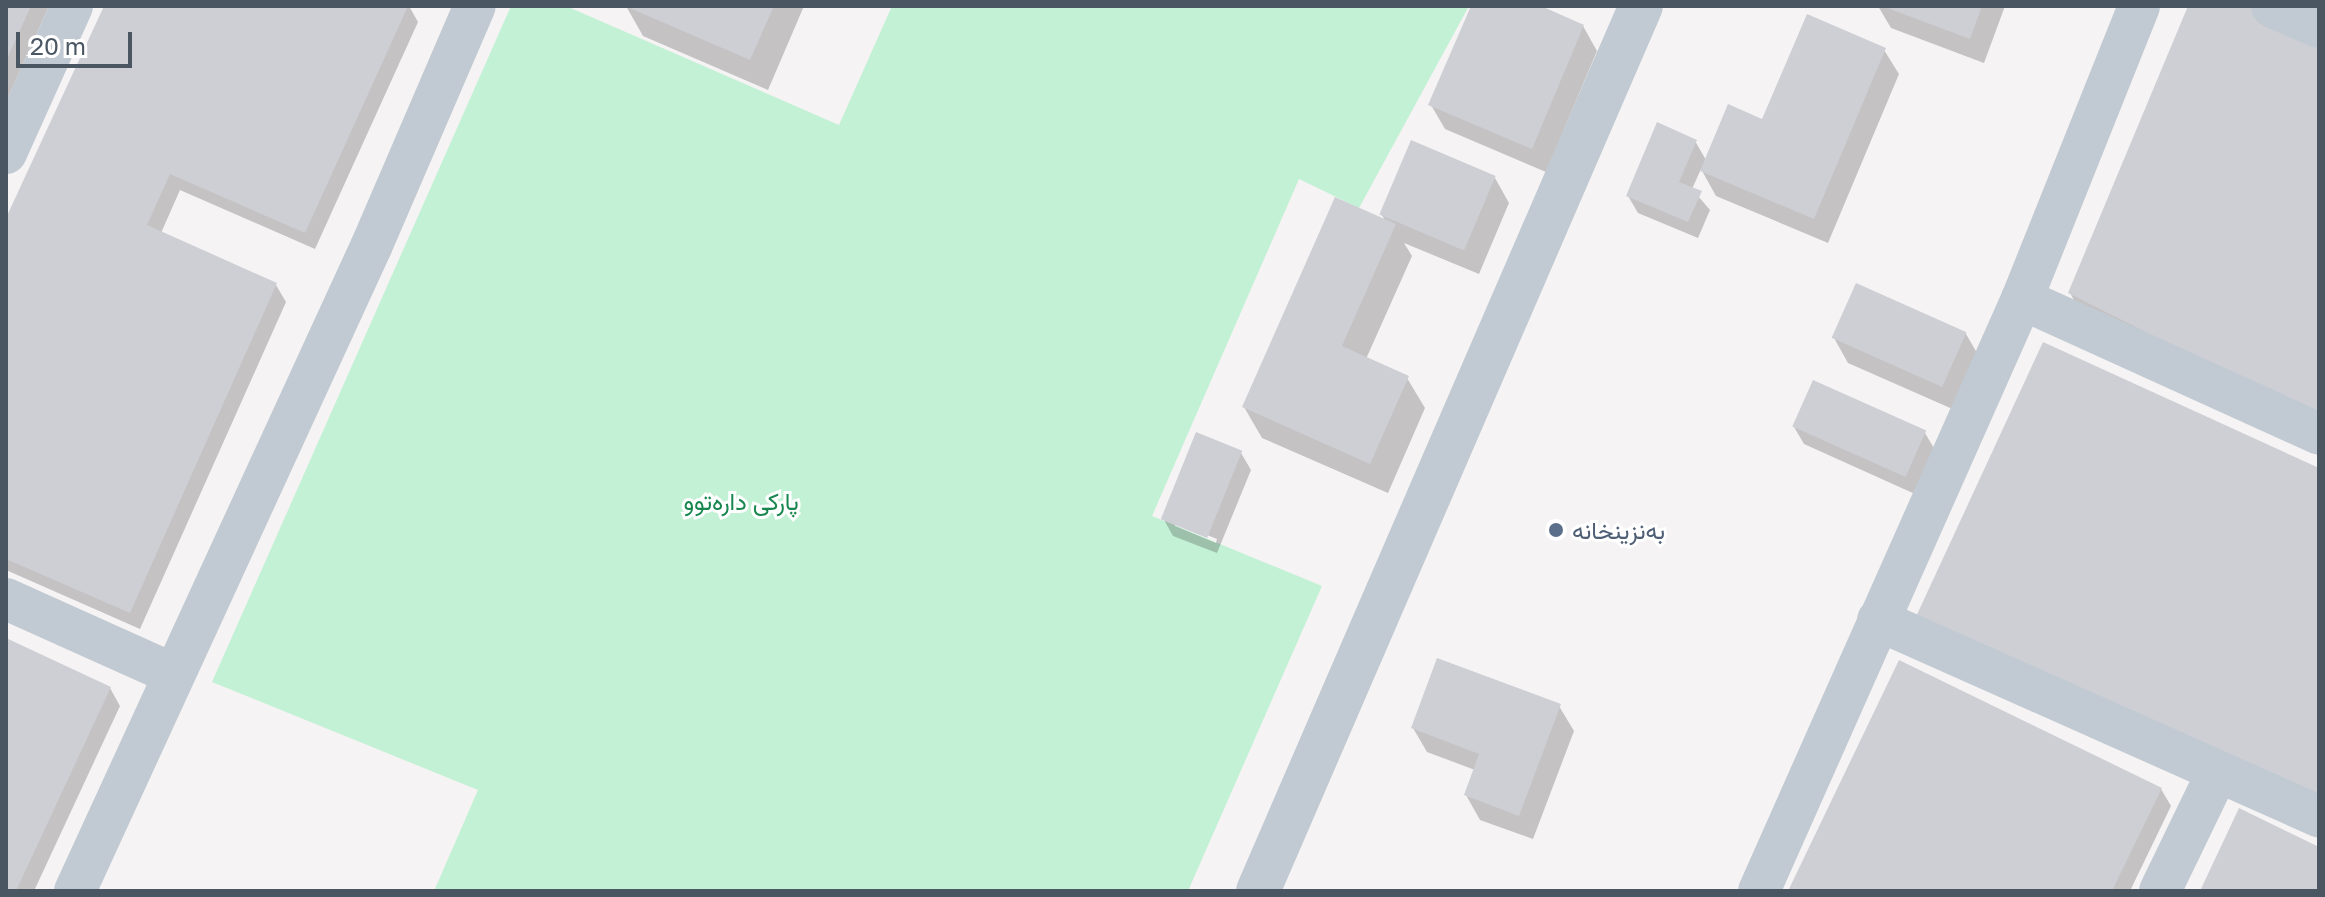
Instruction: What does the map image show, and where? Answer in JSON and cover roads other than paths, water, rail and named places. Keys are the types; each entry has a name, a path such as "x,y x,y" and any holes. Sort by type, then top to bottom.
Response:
{"street":[{"path":"6,153 72,6"},
{"path":"75,891 171,673 371,247 475,6"},
{"path":"1258,891 1641,6"},
{"path":"1759,891 2022,299 2139,6"},
{"path":"2273,6 2319,26"},
{"path":"2022,299 2319,434"},
{"path":"6,599 171,673"},
{"path":"1878,620 2319,816"},
{"path":"2160,891 2217,773"}],"place":[{"name":"بەنزینخانە","path":"1556,530"}],"park label":[{"name":"پارکی دارەتوو","path":"741,501"}]}
